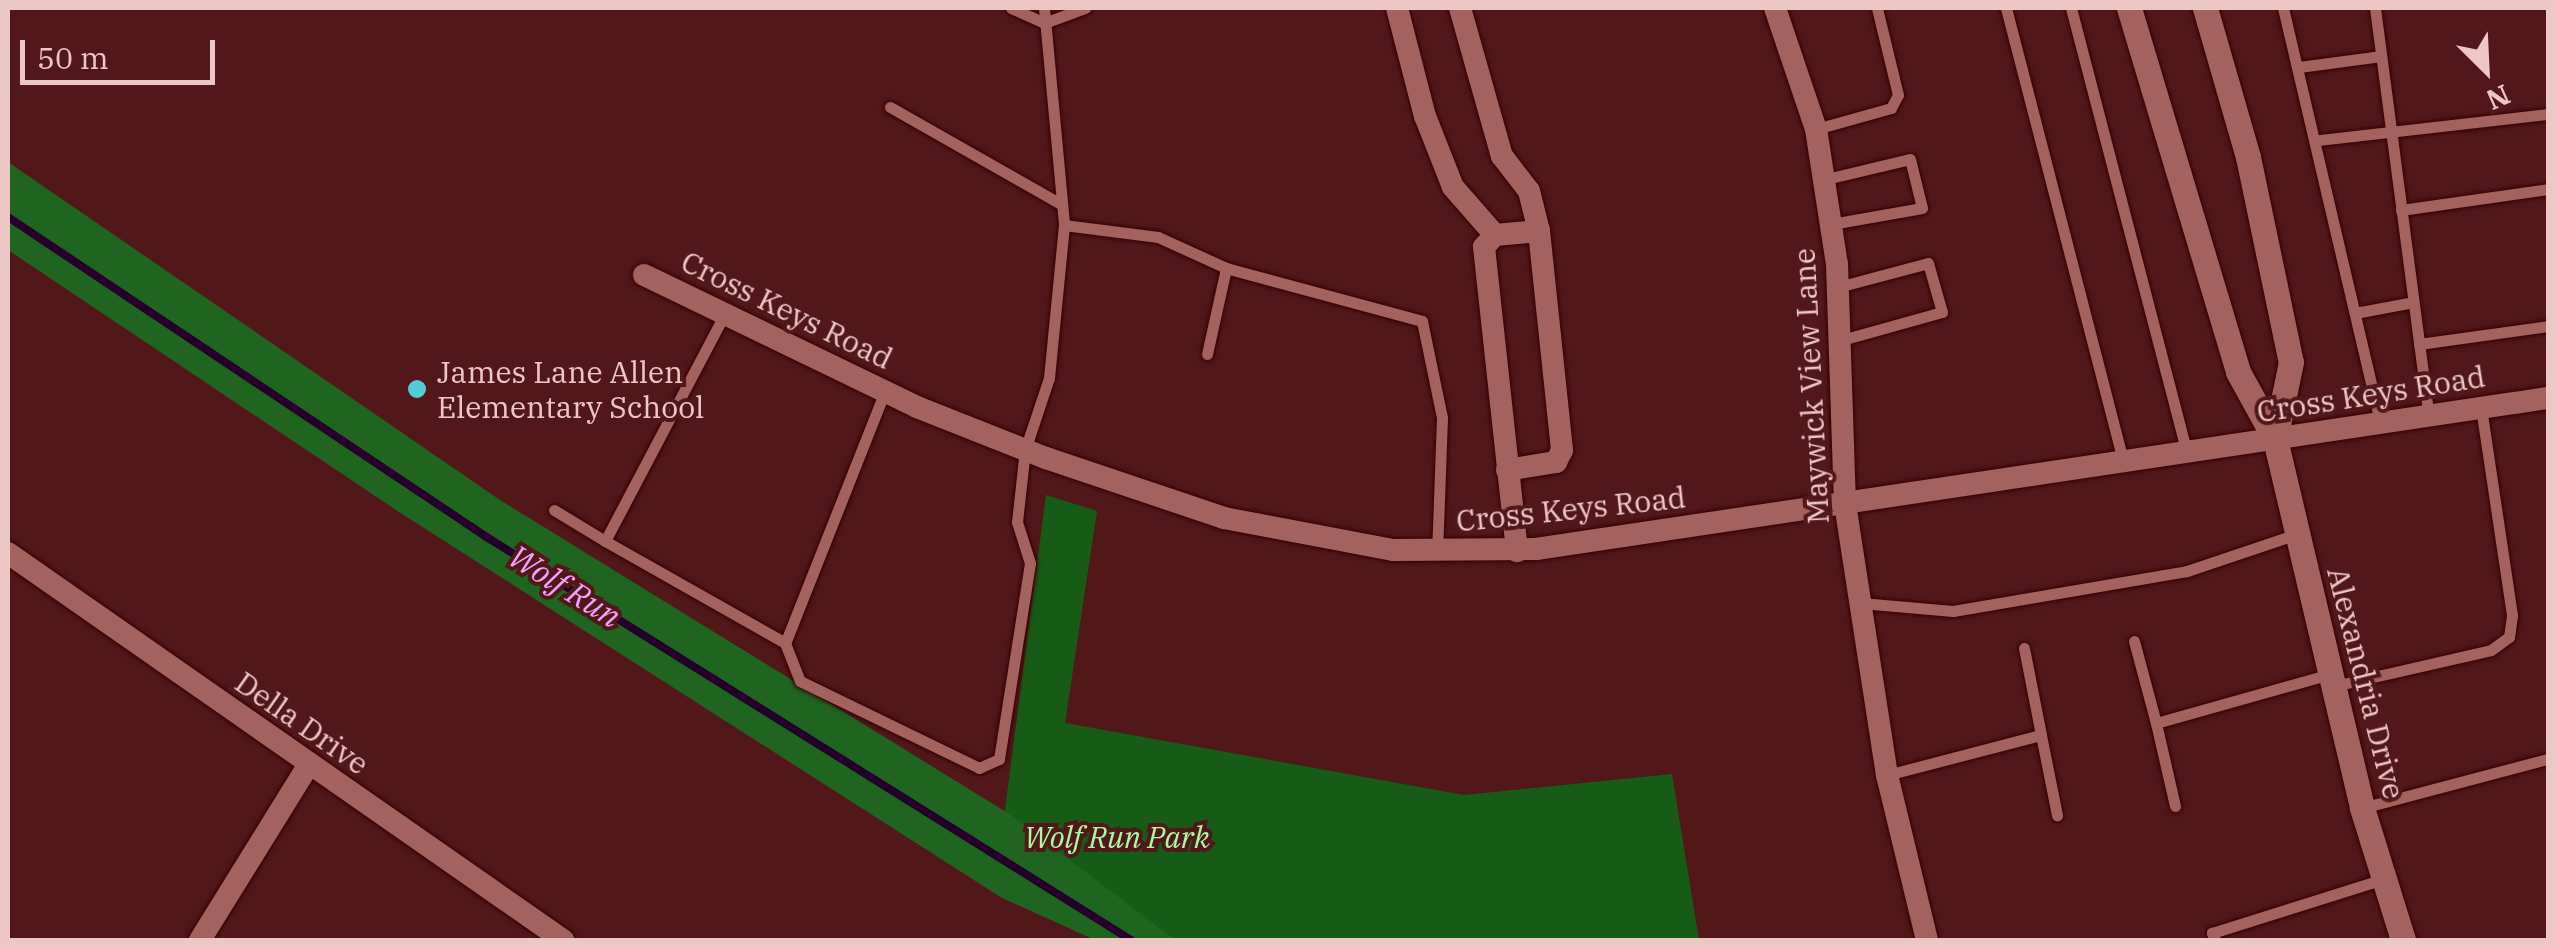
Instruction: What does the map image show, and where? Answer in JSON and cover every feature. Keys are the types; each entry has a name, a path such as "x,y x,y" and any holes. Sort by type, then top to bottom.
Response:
{"main road":[{"name":"Alexandria Drive","path":"2129,8 2238,372 2276,439 2362,808 2403,940"},
{"name":"Alexandria Drive","path":"2205,8 2248,157 2291,362 2276,439"}],"street":[{"path":"1396,8 1452,187 1495,235"},
{"path":"1460,8 1502,156 1529,191 1539,231 1562,450 1556,462 1507,470"},
{"name":"Maywick View Lane","path":"1781,10 1816,129 1838,288 1846,504 1859,602 1888,775 1928,940"},
{"path":"1517,551 1484,248 1495,235 1539,231"},
{"name":"Cross Keys Road","path":"644,274 886,391 1025,450 1224,518 1437,553 1517,551 2548,398"},
{"name":"Della Drive","path":"8,552 308,766 563,940"},
{"path":"200,940 308,766"}],"lane":[{"path":"1011,8 1044,22 1086,8"},
{"path":"554,510 785,642 800,681 858,715 979,768 999,759 1030,563 1017,522 1025,450 1049,378 1064,225 1044,8"},
{"path":"1816,129 1891,108 1898,94 1877,8"},
{"path":"2006,8 2122,462"},
{"path":"2071,8 2188,452"},
{"path":"2283,8 2318,140 2380,423"},
{"path":"2375,8 2429,416"},
{"path":"2300,66 2381,56"},
{"path":"890,106 1061,204"},
{"path":"2318,140 2548,114"},
{"path":"1822,180 1910,159 1922,208 1830,224"},
{"path":"2401,210 2548,189"},
{"path":"1064,225 1158,237 1226,268 1422,321 1442,418 1437,553"},
{"path":"1838,288 1928,262 1942,312 1838,341"},
{"path":"1208,354 1226,268"},
{"path":"2356,313 2414,302"},
{"path":"606,541 726,313"},
{"path":"2419,344 2548,326"},
{"path":"785,642 886,391"},
{"path":"2156,723 2332,680 2491,650 2509,637 2512,615 2481,408"},
{"path":"1859,602 1953,611 2187,572 2297,534"},
{"path":"2134,642 2175,806"},
{"path":"2024,648 2057,815"},
{"path":"1888,775 2041,734"},
{"path":"2362,808 2548,759"},
{"path":"2215,940 2212,933 2384,879"}],"green space":[{"path":"8,162 500,500 1011,815 1175,940 1095,940 1002,898 399,512 8,250"},
{"name":"Wolf Run Park","path":"1046,495 1097,511 1065,723 1464,795 1672,774 1699,940 1095,940 998,863"}],"waterway":[{"name":"Wolf Run","path":"8,217 485,536 1131,940"}],"place":[{"name":"James Lane Allen Elementary School","path":"417,389"}]}
